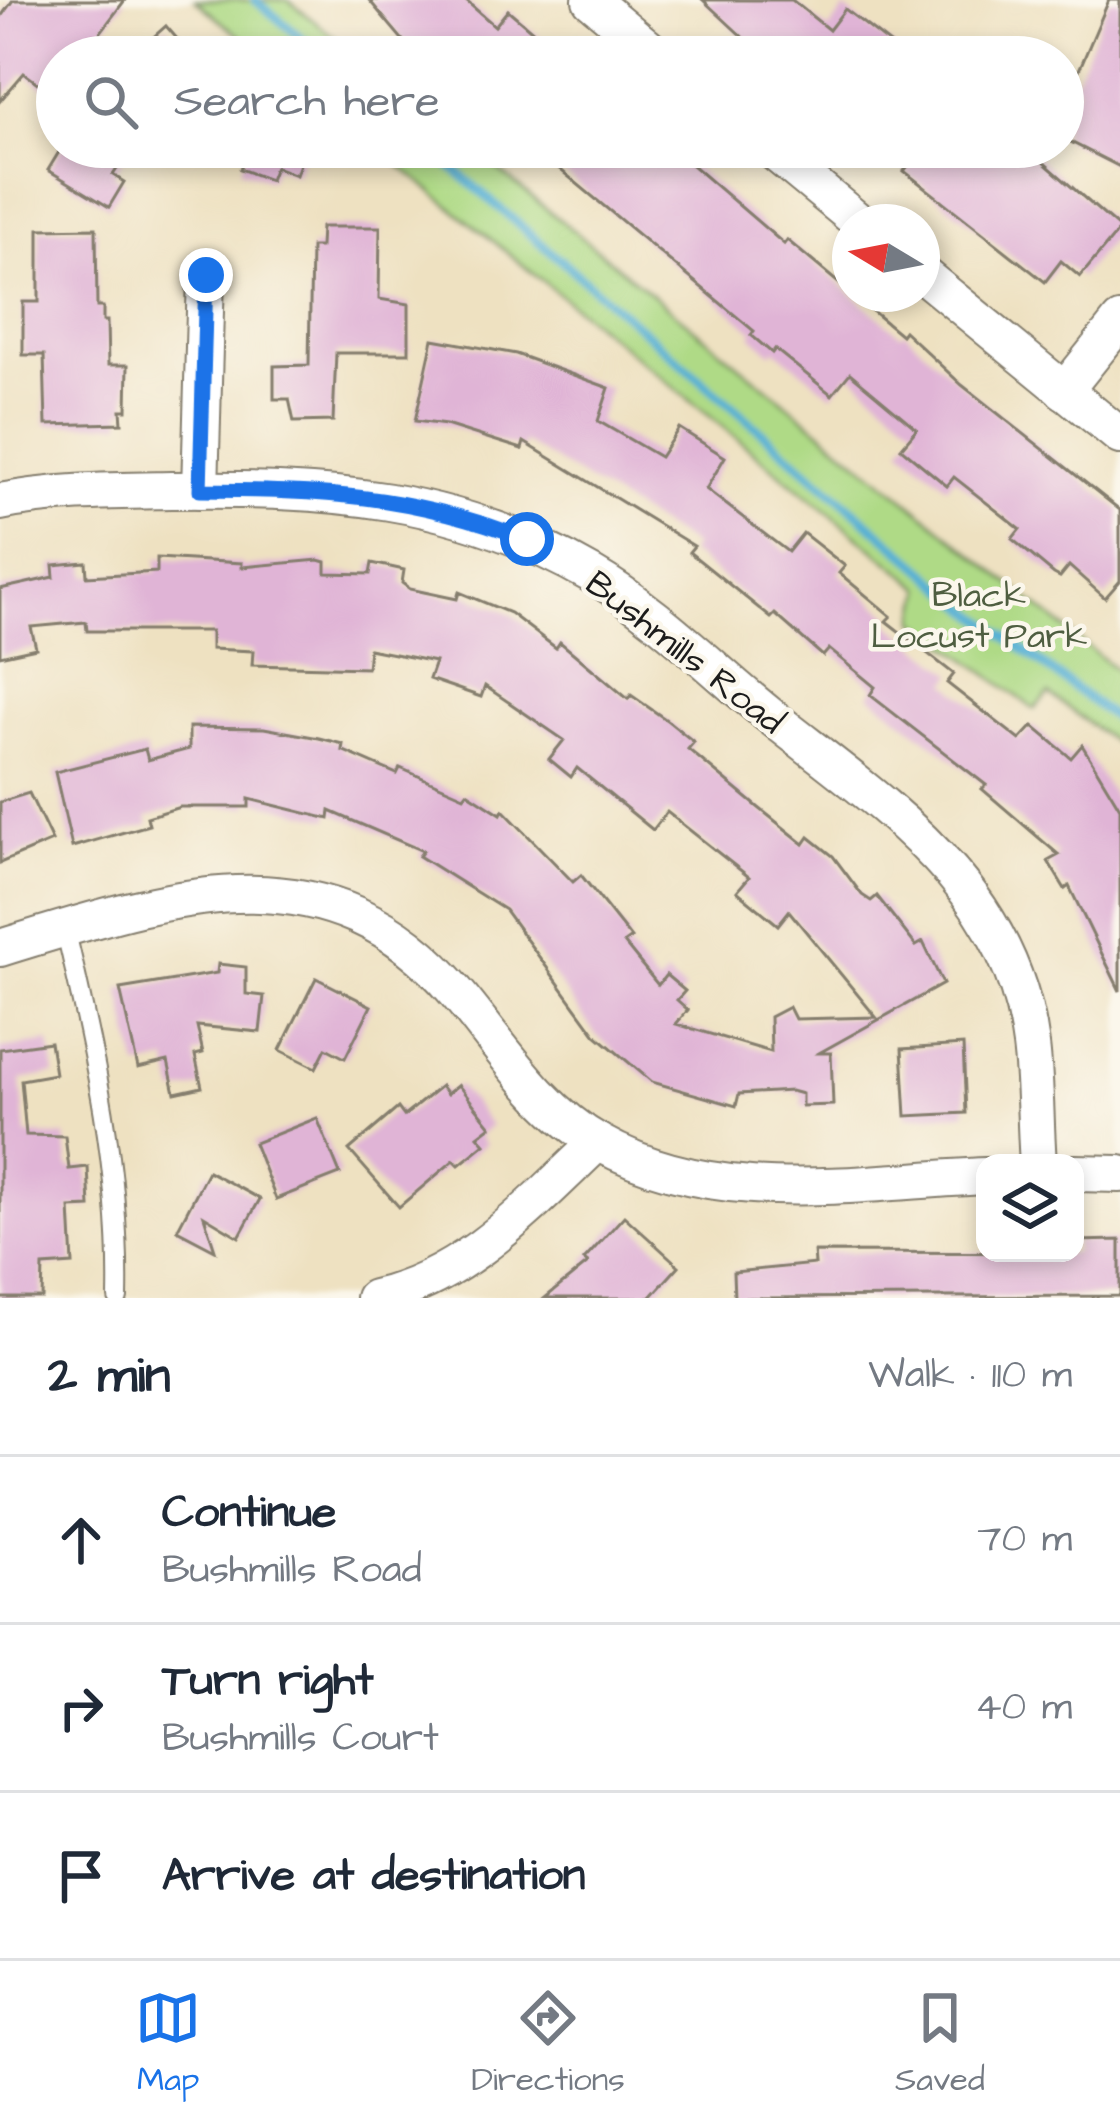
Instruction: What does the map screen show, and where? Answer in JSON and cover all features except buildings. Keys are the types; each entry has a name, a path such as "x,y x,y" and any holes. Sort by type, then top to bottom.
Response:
{"street":[{"path":"591,0 634,36"},
{"path":"793,168 837,204"},
{"path":"200,490 206,275"},
{"path":"940,289 1120,436"},
{"path":"1064,391 1120,321"},
{"name":"Bushmills Road","path":"0,502 50,492 344,492 470,517 527,539 597,578 905,823 969,888 1003,945 1031,1042 1037,1154"},
{"path":"0,948 153,900 226,890 292,896 358,917 452,987 532,1087 598,1142 704,1184 763,1186 976,1176"},
{"path":"374,1298 416,1289 507,1228 598,1142"},
{"path":"1084,1173 1120,1174"}],"lane":[{"path":"65,928 100,1080 119,1225 118,1298"}],"green space":[{"path":"195,0 288,0 333,36 239,36"},
{"name":"Black Locust Park","path":"403,168 496,168 1120,673 1120,747 1049,694 1034,709 916,621 923,589"}],"waterway":[{"path":"255,0 299,36"},
{"path":"453,168 971,610 1120,723"}],"route":[{"path":"206,275 200,490 344,492 470,517 527,539"}]}
